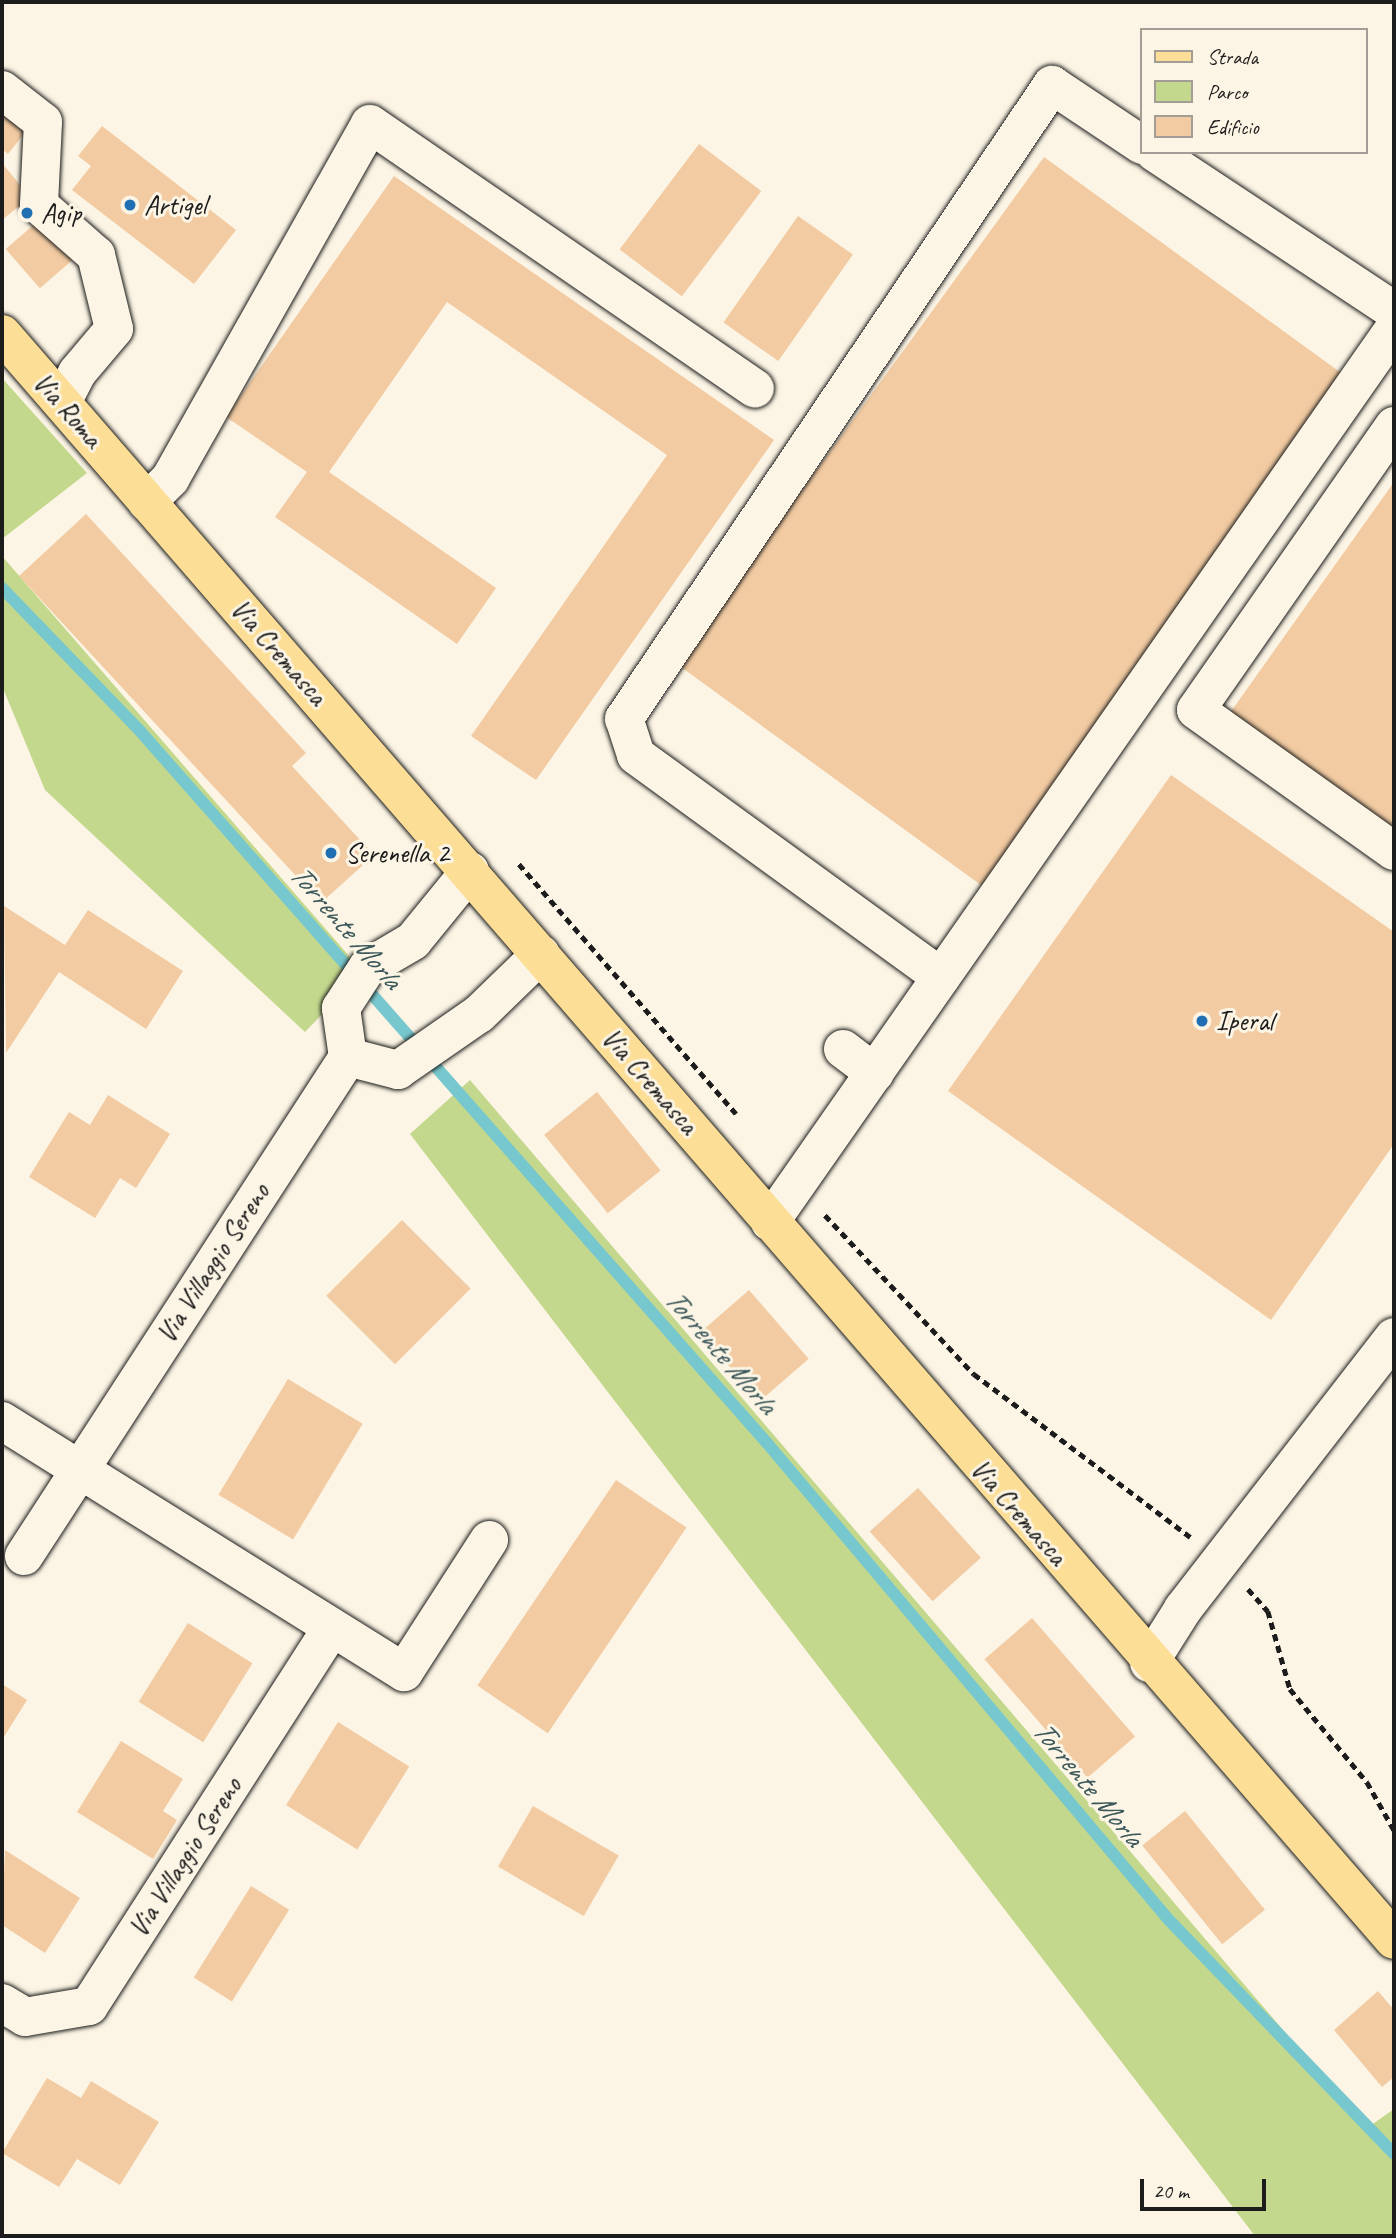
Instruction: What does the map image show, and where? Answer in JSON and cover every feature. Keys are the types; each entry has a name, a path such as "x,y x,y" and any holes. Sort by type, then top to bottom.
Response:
{"main road":[{"name":"Via Roma","path":"2,334 141,494"},
{"name":"Via Cremasca","path":"141,494 470,871 1149,1663 1394,1940"}],"street":[{"path":"942,977 636,755 624,719 1052,85 1140,144"},
{"path":"2,90 43,122 39,205 96,255 114,329 77,373 62,402"},
{"path":"141,494 170,479 370,124 755,389"},
{"path":"1157,154 1394,311"},
{"path":"770,1222 1394,329"},
{"path":"1394,426 1196,710 1394,851"},
{"path":"470,871 413,941 367,968 341,1008 348,1057 398,1070 441,1038 480,1014 541,954"},
{"path":"843,1049 875,1073"},
{"name":"Via Villaggio Sereno","path":"24,1556 348,1057"},
{"path":"1149,1663 1182,1609 1224,1563 1394,1338"},
{"path":"2,1421 331,1630 404,1672 489,1540"},
{"name":"Via Villaggio Sereno","path":"2,2003 25,2017 89,2006 331,1630"}],"path":[{"path":"516,861 743,1121"},
{"path":"797,1184 974,1374 1224,1563 1268,1611 1290,1689 1367,1782 1394,1829"}],"green space":[{"path":"2,378 87,473 2,539"},
{"path":"2,556 363,972 305,1032 45,790 2,686"},
{"path":"470,1080 1367,2128 1394,2109 1394,2236 1255,2236 410,1134"}],"building":[{"path":"2,110 27,130 8,154 2,149"},
{"path":"102,126 236,230 194,284 72,190 91,166 78,156"},
{"path":"699,144 761,191 682,296 620,249"},
{"path":"1044,157 1355,383 987,889 676,663"},
{"path":"2,163 30,197 2,220"},
{"path":"394,176 774,440 536,780 471,736 667,455 447,302 329,472 496,588 457,644 275,517 307,472 226,417"},
{"path":"45,215 79,254 40,288 6,249"},
{"path":"798,216 853,254 778,361 723,322"},
{"path":"1394,482 1394,835 1227,717"},
{"path":"86,514 306,753 292,766 374,855 321,903 19,576"},
{"path":"1171,775 1394,932 1394,1144 1271,1320 948,1091"},
{"path":"4,906 65,945 88,910 183,971 146,1029 59,972 6,1053"},
{"path":"597,1092 661,1170 608,1213 544,1135"},
{"path":"108,1095 170,1134 136,1188 120,1178 95,1218 29,1177 69,1112 90,1125"},
{"path":"402,1220 471,1289 395,1364 326,1296"},
{"path":"749,1290 809,1359 760,1401 700,1333"},
{"path":"288,1379 363,1424 293,1540 218,1495"},
{"path":"616,1480 686,1528 548,1733 477,1686"},
{"path":"918,1488 981,1558 933,1601 870,1531"},
{"path":"1032,1618 1135,1736 1087,1778 984,1659"},
{"path":"188,1623 252,1663 203,1742 139,1702"},
{"path":"2,1684 27,1700 2,1740"},
{"path":"338,1722 409,1767 357,1850 286,1805"},
{"path":"121,1741 183,1779 163,1811 177,1820 153,1859 77,1812"},
{"path":"533,1806 619,1856 584,1916 498,1867"},
{"path":"1185,1811 1265,1910 1222,1944 1142,1846"},
{"path":"5,1850 80,1898 45,1953 2,1925"},
{"path":"251,1886 289,1910 232,2001 194,1978"},
{"path":"1378,1991 1394,2010 1394,2077 1382,2087 1334,2030"},
{"path":"47,2078 81,2098 91,2081 159,2122 120,2185 77,2159 59,2187 2,2153"}],"waterway":[{"name":"Torrente Morla","path":"2,588 140,731 767,1443 1168,1919 1394,2154"}],"place":[{"name":"Artigel","path":"130,205"},
{"name":"Agip","path":"27,213"},
{"name":"Serenella 2","path":"331,853"},
{"name":"Iperal","path":"1202,1021"}]}
